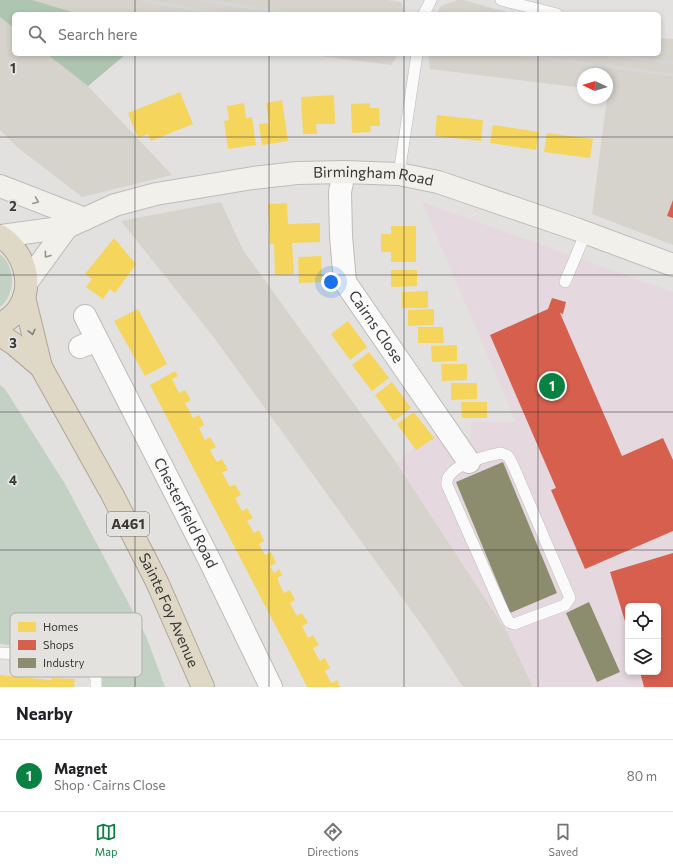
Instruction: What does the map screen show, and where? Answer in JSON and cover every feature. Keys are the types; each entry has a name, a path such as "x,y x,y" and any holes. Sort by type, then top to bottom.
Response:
{"highway":[{"name":"Sainte Foy Avenue","path":"1,236 12,245 20,256 25,268 25,289 40,367 112,494 156,582 203,687"},
{"path":"0,324 15,311 25,289"},
{"name":"Sainte Foy Avenue","path":"0,335 14,344 40,367"}],"street":[{"name":"Birmingham Road","path":"1,236 76,223 115,205 156,194 253,178 298,173 344,172 399,174 438,182 586,232 673,265"},
{"name":"Cairns Close","path":"344,172 340,192 341,236 345,282 469,462"},
{"path":"0,186 76,223"},
{"name":"Birmingham Road","path":"25,289 76,223"},
{"name":"Chesterfield Road","path":"85,316 88,344 210,561 270,687"}],"lane":[{"path":"425,12 431,0"},
{"path":"501,0 549,12"},
{"path":"399,174 417,56"},
{"path":"566,282 586,232"},
{"path":"501,453 508,456 570,598 565,605 514,624 509,622 446,485 448,475 469,462 501,453"},
{"path":"0,653 10,654"},
{"path":"95,677 96,687"}],"shaded area":[{"path":"0,0 388,0 401,2 404,12 12,12 12,56 124,56 88,86 172,175 82,197 17,147 0,130"},
{"path":"458,0 463,0 508,12 437,12 441,6"},
{"path":"661,38 673,39 673,245 592,214 606,104 613,104 613,68 577,68 577,87 430,69 428,56 661,56"},
{"path":"321,56 397,56 391,65"},
{"path":"221,202 243,250 396,462 507,632 533,687 463,687 426,631 212,335 121,221"},
{"path":"422,202 673,292 673,687 533,687 507,632 396,462 439,431 463,438 471,437 471,422 516,422"}],"green space":[{"path":"0,0 32,0 72,12 12,12 12,26 0,17"},
{"path":"50,56 124,56 88,86"},
{"path":"0,254 9,266 12,280 9,295 0,307"},
{"path":"0,385 5,389 65,484 134,613 10,613 10,645 0,644"},
{"path":"142,628 165,687 101,687 102,677 142,677"}],"building: Homes":[{"path":"180,92 193,124 151,141 148,134 138,138 128,113"},
{"path":"334,95 335,124 316,124 317,134 303,134 301,97"},
{"path":"282,100 288,141 262,145 259,124 269,123 266,103"},
{"path":"244,103 246,118 252,117 256,145 228,149 224,121 229,120 227,106"},
{"path":"370,103 370,108 379,108 380,126 370,126 371,132 352,133 351,104"},
{"path":"437,115 483,120 481,141 435,136"},
{"path":"493,125 539,132 536,150 490,143"},
{"path":"547,133 593,139 590,158 544,152"},
{"path":"287,203 288,224 320,223 320,242 292,243 294,274 275,275 274,244 270,244 268,204"},
{"path":"391,226 416,226 416,262 391,262 391,252 381,252 381,234 391,234"},
{"path":"114,238 136,264 115,293 110,289 103,299 86,287 92,279 85,274"},
{"path":"321,256 322,282 299,283 298,257"},
{"path":"391,270 417,270 417,286 391,287"},
{"path":"428,291 428,308 402,308 402,292"},
{"path":"138,309 167,364 145,376 114,321"},
{"path":"434,309 434,325 408,326 408,310"},
{"path":"348,321 367,347 350,360 331,334"},
{"path":"418,327 443,327 444,343 418,343"},
{"path":"457,345 457,361 432,362 431,346"},
{"path":"369,352 389,378 372,391 352,365"},
{"path":"441,364 467,364 467,380 442,381"},
{"path":"175,371 178,376 172,379 179,393 185,390 191,400 185,403 193,418 199,415 202,420 204,425 199,428 205,440 210,437 216,447 210,450 213,456 217,462 222,459 228,470 222,472 225,478 230,487 235,484 241,495 235,498 242,511 247,508 253,518 247,521 254,533 259,530 264,541 259,544 262,550 265,555 271,552 276,563 270,566 274,573 279,569 282,575 277,578 284,593 290,590 295,600 290,603 293,609 297,616 302,613 308,623 302,626 308,638 313,635 319,645 313,648 316,654 320,661 325,658 330,668 325,671 331,683 337,680 340,687 307,687 150,385"},
{"path":"392,382 411,408 394,421 375,395"},
{"path":"451,383 477,383 477,399 451,400"},
{"path":"461,402 487,402 487,418 462,418"},
{"path":"414,412 434,438 416,450 397,424"},
{"path":"0,675 51,680 52,678 75,679 74,687 0,687"}],"building: Shops":[{"path":"673,200 673,218 667,216"},
{"path":"552,298 566,302 563,314 560,313 622,456 663,438 673,460 673,531 585,569 551,490 556,488 490,335 548,309"},
{"path":"673,553 673,687 644,687 641,675 661,675 661,603 625,603 625,621 610,572"}],"building: Industry":[{"path":"503,462 557,593 510,613 456,482"},
{"path":"589,602 620,672 597,682 566,613"}],"railway":[{"path":"142,0 209,12"},
{"path":"202,0 279,12"},
{"path":"529,56 673,75"},
{"path":"619,56 673,63"}],"place":[{"name":"Magnet","path":"552,386"}]}
